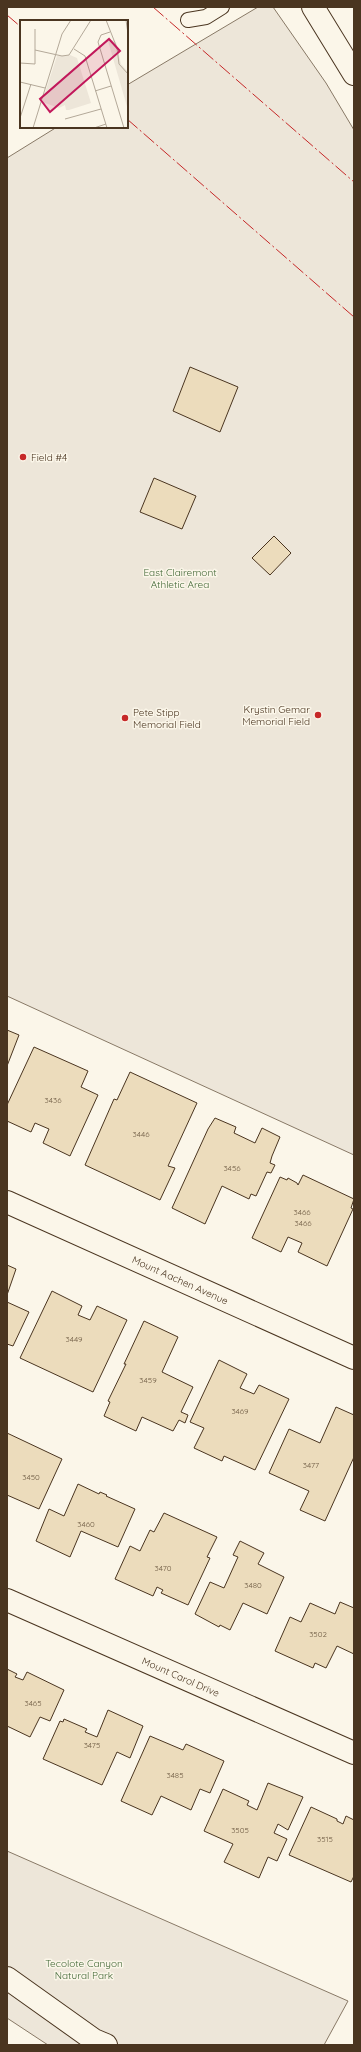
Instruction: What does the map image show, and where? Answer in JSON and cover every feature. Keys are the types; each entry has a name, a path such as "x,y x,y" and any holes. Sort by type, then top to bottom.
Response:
{"street":[{"path":"313,7 354,74"},
{"name":"Mount Aachen Avenue","path":"7,1202 354,1358"},
{"name":"Mount Carol Drive","path":"7,1600 354,1753"},
{"path":"7,1978 94,2040 106,2045"}],"lane":[{"path":"188,20 206,16 222,7"}],"green space":[{"name":"East Clairemont Athletic Area","path":"258,7 273,7 326,83 354,130 354,1155 7,996 7,158 55,128 128,128 128,84"},
{"name":"Tecolote Canyon Natural Park","path":"7,1851 348,2001 324,2045 48,2045 7,2018"}],"building":[{"path":"190,367 238,387 220,432 173,411"},
{"path":"154,478 196,496 182,529 140,512"},
{"path":"274,536 291,553 270,575 252,558"},
{"path":"7,1030 19,1035 7,1066"},
{"path":"34,1047 88,1071 81,1087 98,1095 70,1156 43,1143 49,1129 35,1123 31,1132 7,1121 7,1105"},
{"path":"130,1072 197,1103 168,1166 175,1168 160,1200 85,1165 114,1099 117,1100"},
{"path":"215,1118 236,1127 234,1133 255,1143 262,1128 280,1137 270,1163 275,1165 271,1173 267,1172 256,1196 251,1194 249,1199 222,1186 205,1224 172,1208 208,1129"},
{"path":"303,1175 354,1199 351,1208 353,1209 327,1266 298,1252 302,1243 288,1237 281,1252 252,1238 280,1177 287,1180 288,1178 298,1185"},
{"path":"7,1265 16,1269 7,1295"},
{"path":"52,1291 82,1306 78,1315 90,1320 97,1306 127,1320 93,1392 20,1358"},
{"path":"7,1302 29,1312 13,1346 7,1344"},
{"path":"144,1321 178,1337 162,1372 193,1387 181,1412 188,1415 185,1423 179,1420 173,1431 142,1417 136,1431 104,1416 110,1402 108,1401 126,1364 124,1364"},
{"path":"219,1360 247,1374 240,1388 254,1394 259,1385 289,1399 255,1470 224,1456 222,1461 194,1448 204,1428 190,1422"},
{"path":"336,1407 354,1415 354,1457 325,1521 300,1510 309,1491 269,1473 289,1429 320,1443"},
{"path":"7,1433 62,1459 39,1509 7,1495"},
{"path":"78,1484 99,1494 100,1492 107,1495 106,1496 135,1509 118,1547 81,1531 70,1557 36,1541 49,1509 64,1516"},
{"path":"164,1513 217,1537 207,1557 210,1558 188,1605 161,1593 163,1590 157,1587 153,1596 115,1579 130,1546 140,1551 150,1530 154,1532"},
{"path":"240,1541 264,1553 258,1564 284,1577 267,1614 243,1603 230,1630 220,1625 219,1627 195,1614 210,1582 224,1588 238,1557 233,1555"},
{"path":"340,1602 354,1608 354,1654 337,1646 326,1668 315,1663 313,1668 275,1651 290,1617 301,1622 310,1603 335,1614"},
{"path":"7,1669 17,1674 15,1677 23,1680 27,1672 64,1690 50,1721 40,1717 30,1737 7,1726"},
{"path":"108,1710 143,1726 130,1758 117,1752 102,1785 43,1759 60,1721 63,1722 64,1719 87,1729 85,1732 97,1737"},
{"path":"150,1736 183,1750 186,1744 224,1761 210,1793 200,1789 191,1810 161,1796 152,1815 121,1801"},
{"path":"268,1783 303,1797 288,1830 278,1824 274,1833 287,1839 277,1861 268,1857 259,1878 224,1862 233,1844 204,1831 223,1789 249,1801 247,1805 257,1810"},
{"path":"311,1807 337,1819 337,1821 343,1824 346,1816 354,1820 354,1876 351,1882 289,1855"}],"power":[{"path":"153,7 354,182"},
{"path":"7,15 20,26"},
{"path":"128,120 354,317"}],"place":[{"name":"Field #4","path":"23,457"},
{"name":"Krystin Gemar Memorial Field","path":"318,715"},
{"name":"Pete Stipp Memorial Field","path":"125,718"}]}
